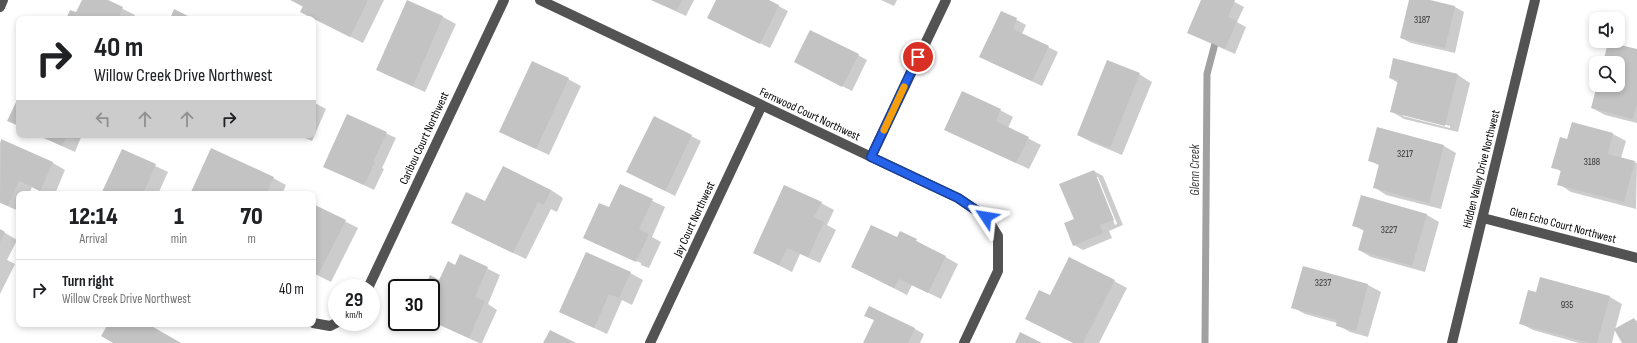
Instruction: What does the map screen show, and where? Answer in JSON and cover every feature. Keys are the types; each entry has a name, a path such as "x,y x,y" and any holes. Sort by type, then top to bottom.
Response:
{"street":[{"path":"0,7 3,0"},
{"name":"Caribou Court Northwest","path":"372,279 504,0"},
{"name":"Fernwood Court Northwest","path":"540,0 958,198 986,217 998,236 998,272 964,343"},
{"path":"871,157 946,0"},
{"name":"Hidden Valley Drive Northwest","path":"1452,343 1535,0"},
{"name":"Jay Court Northwest","path":"650,343 762,105"},
{"name":"Glen Echo Court Northwest","path":"1483,218 1637,258"},
{"path":"316,324 328,326"}],"building":[{"path":"82,0 108,0 123,7 119,16 67,16 70,10 76,12"},
{"path":"290,0 368,0 350,37 316,20 316,16 308,16 300,12 303,6"},
{"path":"407,0 443,16 413,86 376,70"},
{"path":"651,0 682,0 677,11"},
{"path":"716,0 769,0 779,5 760,44 707,18"},
{"path":"1201,0 1235,0 1228,17 1237,21 1225,49 1187,33"},
{"path":"1409,0 1430,0 1455,6 1445,48 1400,38"},
{"path":"174,9 188,16 171,16"},
{"path":"1001,11 1017,18 1013,29 1049,46 1032,81 979,57"},
{"path":"810,30 859,54 842,87 794,62"},
{"path":"1625,46 1637,49 1637,104 1633,119 1591,108 1595,92 1625,92 1625,56 1605,56 1607,48 1625,48"},
{"path":"1393,58 1458,74 1445,126 1390,112 1398,80 1389,78"},
{"path":"1107,60 1140,73 1110,148 1077,135"},
{"path":"532,61 569,78 536,149 499,132"},
{"path":"962,91 1001,109 996,121 1029,137 1016,163 944,130"},
{"path":"16,102 16,125 7,121"},
{"path":"347,114 387,132 364,185 323,167"},
{"path":"654,116 692,135 665,191 626,172"},
{"path":"1572,122 1613,133 1608,154 1635,161 1624,202 1557,185 1561,170 1551,168 1560,137 1567,139"},
{"path":"1377,127 1444,145 1429,203 1373,188 1379,164 1368,161"},
{"path":"45,138 66,138 62,146"},
{"path":"1,139 53,162 40,191 19,181 8,206 0,202"},
{"path":"211,148 274,177 267,191 191,191"},
{"path":"122,149 156,164 144,191 102,191"},
{"path":"503,166 551,190 544,205 538,202 513,253 451,223 466,192 485,201"},
{"path":"1094,170 1114,220 1100,225 1103,233 1073,246 1064,223 1074,219 1059,184"},
{"path":"620,184 653,199 639,229 649,234 636,262 583,238 599,203 609,207"},
{"path":"784,185 822,202 814,217 824,222 808,257 787,248 779,265 753,253"},
{"path":"1361,195 1427,214 1412,266 1358,250 1364,229 1352,226"},
{"path":"316,205 346,220 318,275 316,274"},
{"path":"871,225 897,237 900,231 946,256 928,293 899,279 894,288 851,267"},
{"path":"0,229 5,232 0,242"},
{"path":"586,252 631,272 619,298 609,294 594,328 559,312"},
{"path":"460,254 488,267 475,297 485,301 469,338 440,325 439,279 448,261 455,265"},
{"path":"1069,257 1115,280 1083,343 1073,343 1025,319 1039,290 1050,295"},
{"path":"1303,266 1368,284 1356,331 1336,326 1337,320 1291,308"},
{"path":"430,275 437,279 428,279"},
{"path":"1540,277 1610,296 1597,343 1590,343 1519,324 1528,290 1536,292"},
{"path":"869,306 915,328 908,343 863,343 874,320 864,316"},
{"path":"1634,318 1637,324 1637,343 1622,343 1614,329"},
{"path":"106,327 153,327 181,343 113,343 101,336"},
{"path":"550,330 576,343 543,343"},
{"path":"1020,332 1042,343 1015,343"}],"waterway":[{"name":"Glenn Creek","path":"1205,343 1207,74 1217,36"}],"slow traffic":[{"path":"884,130 904,87"}],"route":[{"path":"918,57 871,157 958,198 986,217"}]}
